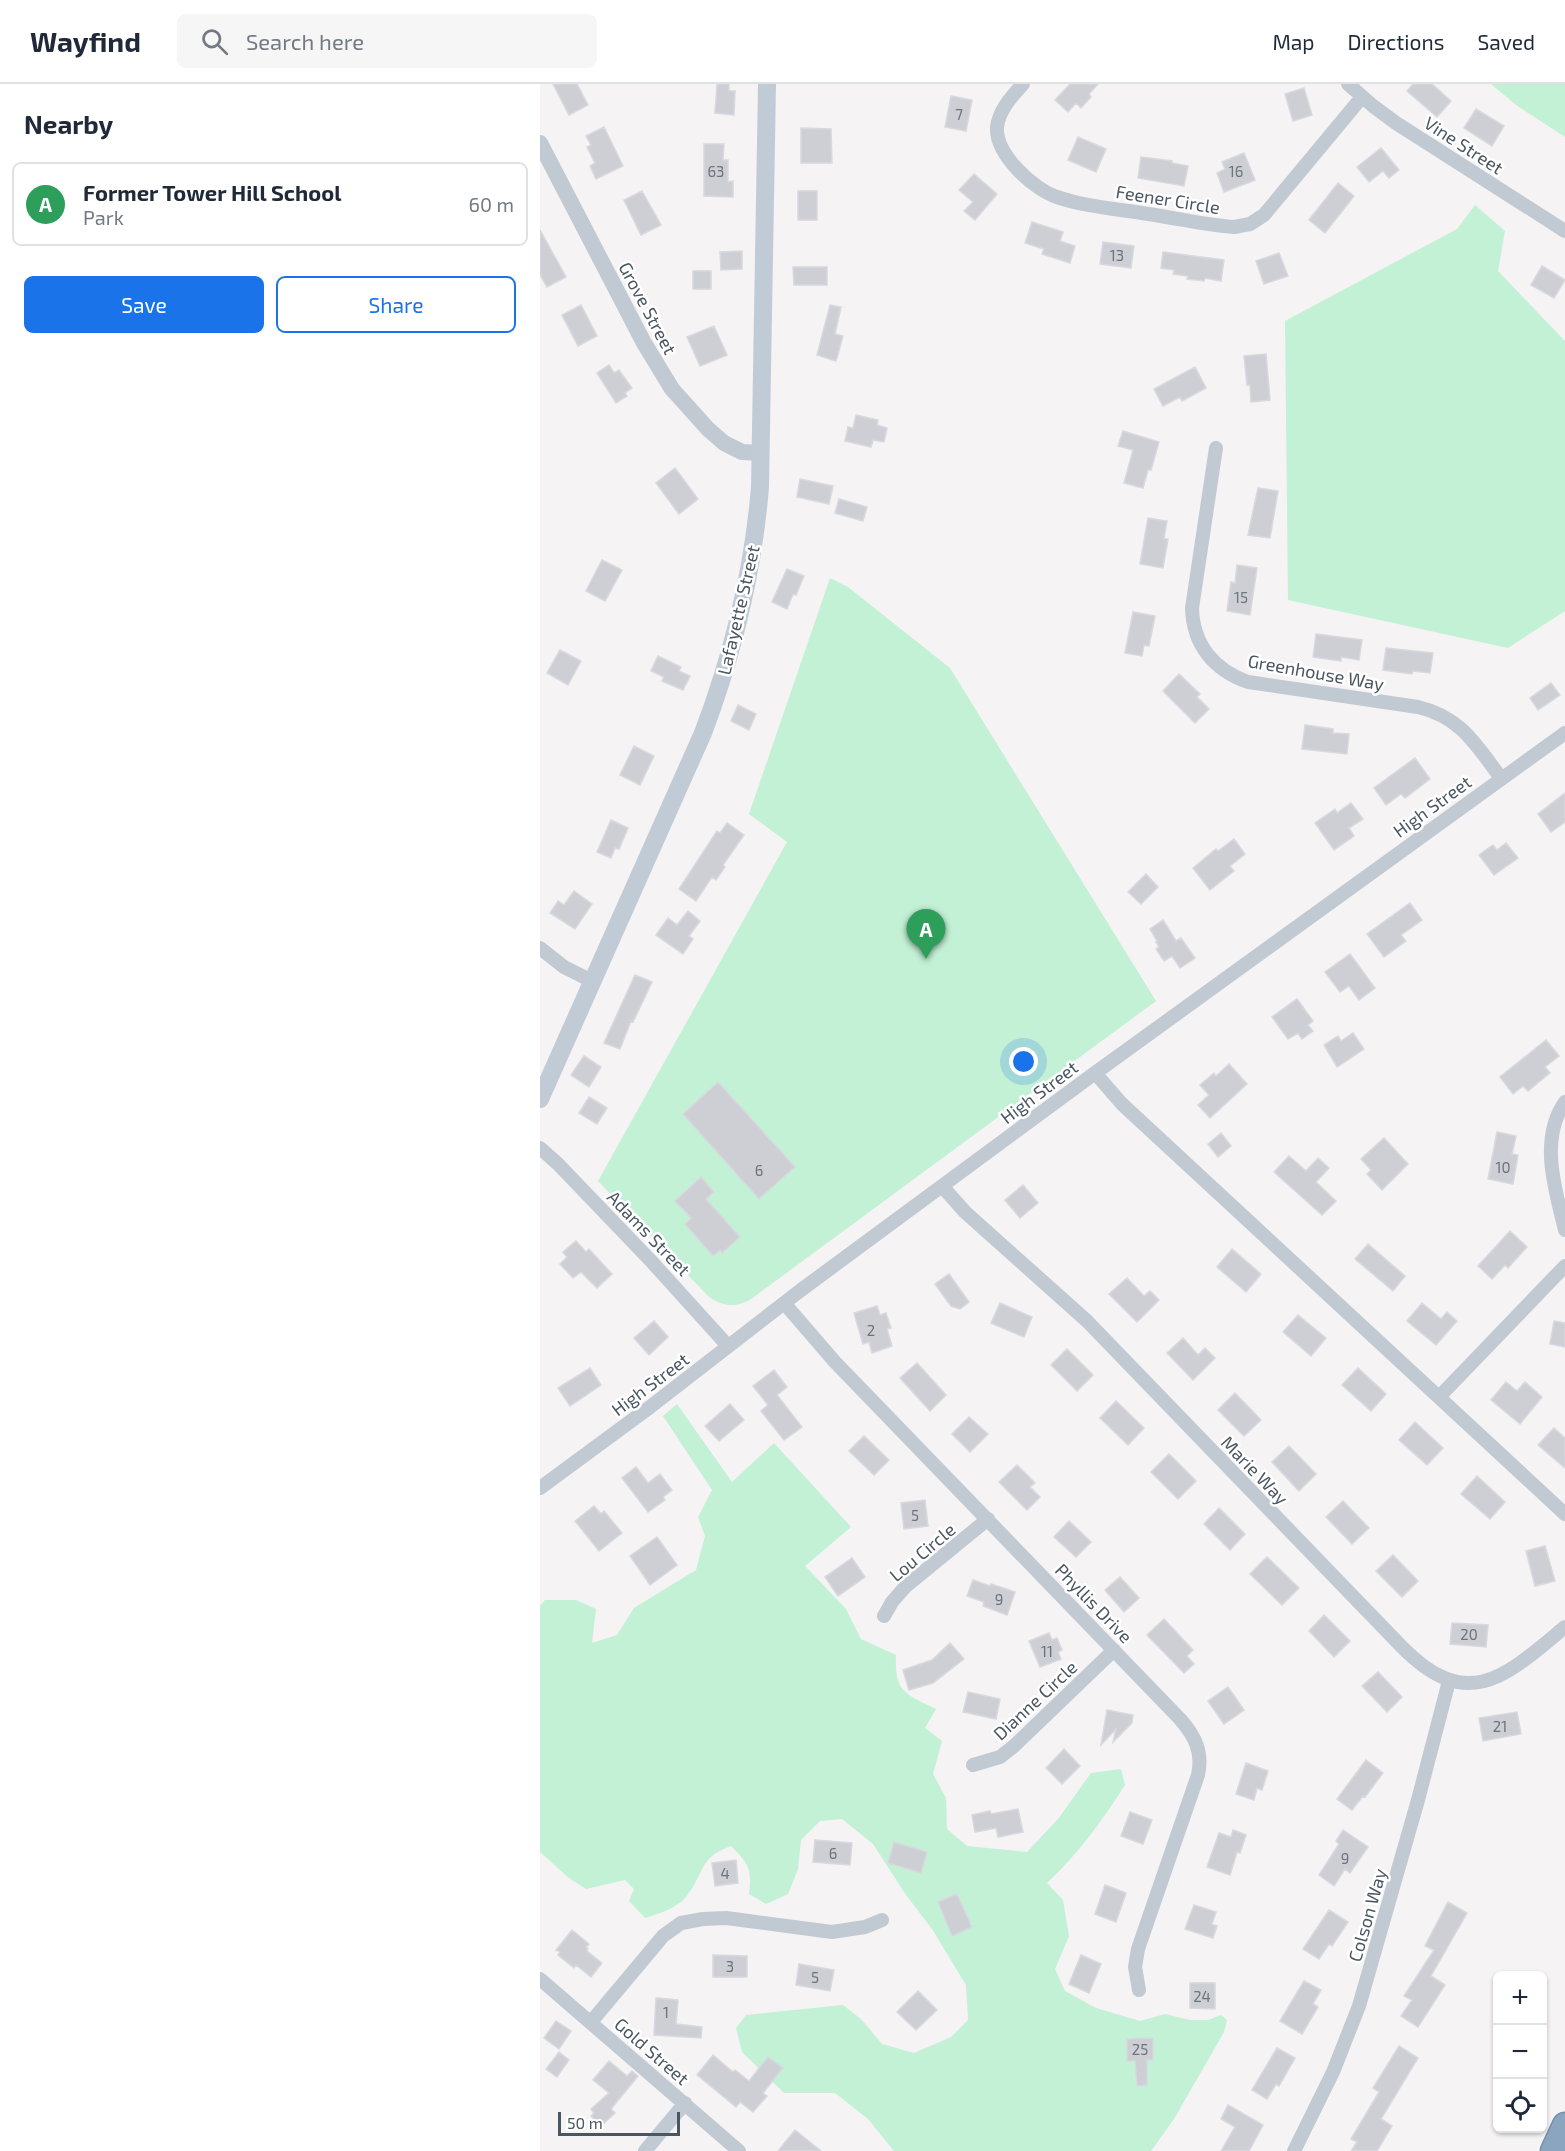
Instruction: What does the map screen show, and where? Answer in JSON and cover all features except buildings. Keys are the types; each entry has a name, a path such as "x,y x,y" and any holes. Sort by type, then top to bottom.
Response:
{"highway":[{"path":"1553,2151 1565,2126"}],"main road":[{"name":"Lafayette Street","path":"540,1099 694,754 724,675 749,571 758,509 761,453 767,84"}],"street":[{"name":"Feener Circle","path":"1023,84 1002,111 997,127 998,135 1003,151 1018,169 1045,192 1076,202 1234,228 1250,224 1270,209 1362,97"},
{"name":"Vine Street","path":"1348,84 1411,133 1565,231"},
{"name":"Grove Street","path":"540,143 644,344 672,389 708,429 724,443 742,452 761,453"},
{"name":"Greenhouse Way","path":"1216,448 1192,608 1197,639 1209,656 1232,675 1248,682 1418,707 1448,717 1465,732 1501,778"},
{"name":"High Street","path":"540,1488 784,1303 1095,1073 1565,733"},
{"path":"540,948 564,967 592,981"},
{"path":"1095,1073 1122,1104 1565,1514"},
{"path":"1565,1102 1552,1128 1550,1151 1565,1230"},
{"name":"Adams Street","path":"540,1148 652,1262 728,1347"},
{"name":"Marie Way","path":"942,1186 965,1212 1087,1321 1410,1656 1434,1674 1449,1681 1476,1683 1500,1677 1525,1661 1565,1627"},
{"path":"1439,1397 1565,1266"},
{"name":"Phyllis Drive","path":"784,1303 835,1362 1187,1727 1198,1745 1200,1764 1195,1785 1138,1949 1135,1967 1139,1990"},
{"name":"Lou Circle","path":"884,1616 892,1602 906,1586 988,1519"},
{"name":"Dianne Circle","path":"973,1765 992,1760 1008,1752 1114,1650"},
{"name":"Colson Way","path":"1294,2151 1329,2080 1359,2006 1418,1800 1449,1681"},
{"path":"591,2022 663,1936 681,1923 703,1918 726,1918 820,1931 844,1932 882,1920"},
{"name":"Gold Street","path":"540,1979 739,2151"},
{"path":"645,2151 685,2103"}],"green space":[{"path":"1491,84 1565,84 1565,137 1516,105"},
{"path":"1475,205 1505,231 1498,271 1565,341 1565,611 1508,648 1288,600 1285,321 1457,229"},
{"path":"830,578 848,587 950,668 1156,1001 751,1299 730,1305 708,1296 598,1181 787,842 749,814"},
{"path":"677,1404 732,1482 774,1443 851,1527 805,1566 846,1609 861,1639 896,1655 897,1677 904,1691 936,1709 925,1728 942,1741 933,1774 946,1798 947,1829 967,1846 1027,1852 1058,1819 1091,1773 1121,1769 1125,1785 1089,1837 1047,1883 1063,1900 1069,1936 1055,1969 1065,1991 1096,2008 1140,2021 1165,2014 1190,2020 1208,2020 1221,2015 1227,2020 1224,2032 1174,2119 1151,2151 894,2151 868,2119 835,2093 784,2093 742,2052 736,2028 746,2015 843,2005 861,2019 882,2044 914,2053 951,2037 968,2020 966,1985 932,1929 906,1895 873,1844 842,1819 820,1821 801,1840 798,1869 788,1894 766,1904 749,1894 748,1867 731,1846 707,1861 682,1901 667,1910 645,1918 629,1901 634,1889 625,1880 586,1889 569,1878 540,1852 540,1606 545,1600 576,1600 596,1609 592,1643 617,1635 634,1608 696,1570 705,1536 698,1517 712,1490 663,1416"}],"place":[{"name":"Former Tower Hill School","path":"926,959"}]}
